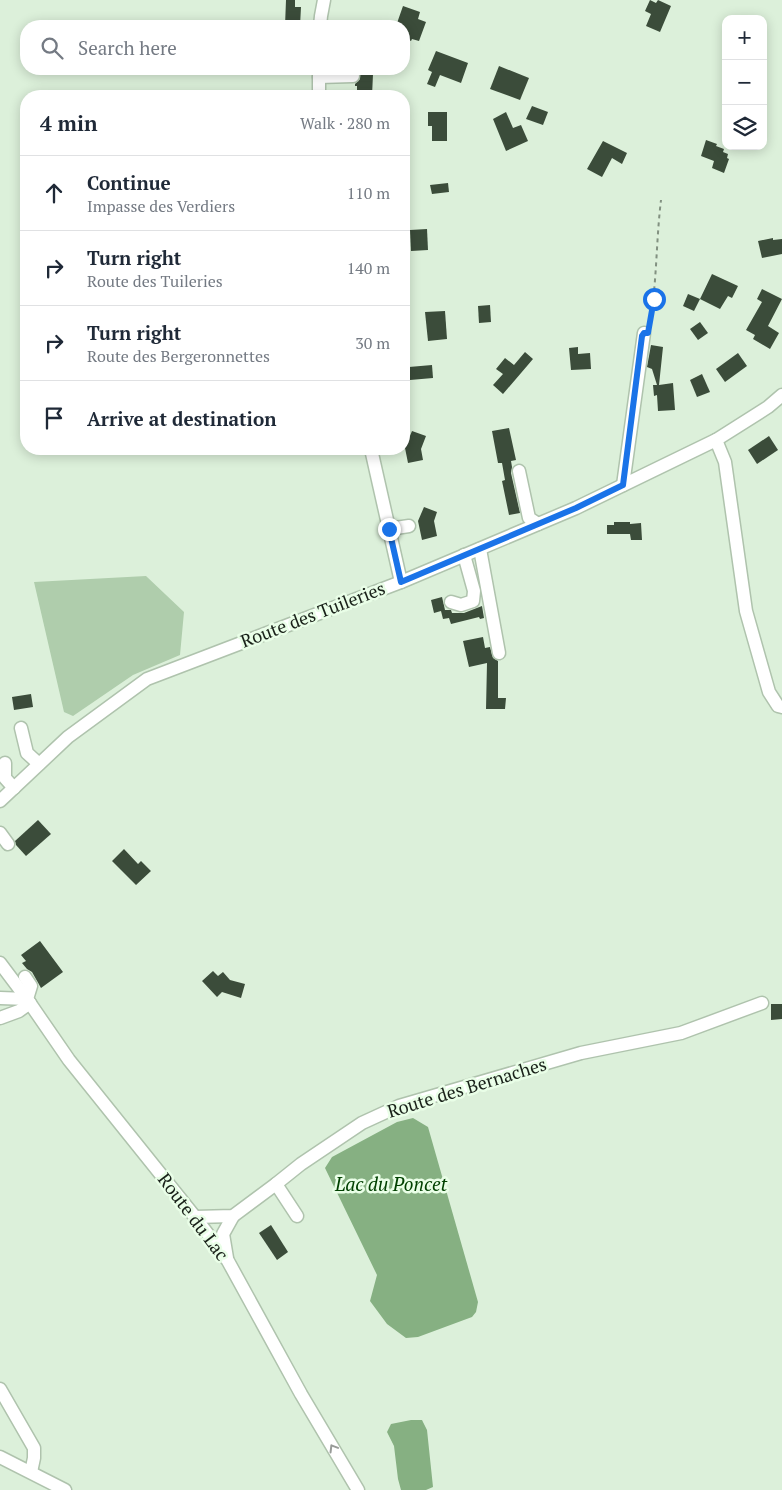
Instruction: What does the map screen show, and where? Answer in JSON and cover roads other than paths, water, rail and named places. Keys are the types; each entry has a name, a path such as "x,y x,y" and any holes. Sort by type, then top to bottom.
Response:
{"street":[{"path":"321,20 324,0"},
{"path":"319,75 319,90"},
{"path":"342,75 353,76"},
{"path":"623,485 644,333"},
{"name":"Route des Tuileries","path":"0,801 68,737 147,679 401,582 576,508 716,440 768,407 782,395"},
{"path":"716,440 725,462 746,611 769,692 778,706 782,707"},
{"path":"372,455 401,582"},
{"path":"519,471 529,518 538,524"},
{"path":"389,529 410,526"},
{"path":"480,549 500,653"},
{"path":"451,602 461,605 473,601 474,591 464,555"},
{"path":"21,728 27,753 39,764"},
{"path":"5,763 6,778 14,788"},
{"path":"0,833 8,844"},
{"name":"Route du Lac","path":"0,963 29,1001 69,1060 228,1261 301,1394 358,1490"},
{"path":"0,1018 19,1011 29,1001 31,986 25,977"},
{"path":"0,998 29,1001"},
{"name":"Route des Bernaches","path":"233,1216 301,1164 362,1123 399,1106 580,1053 681,1033 762,1003"},
{"path":"276,1184 296,1216"},
{"path":"195,1217 233,1216"},
{"path":"228,1261 223,1234 233,1216"},
{"path":"0,1389 34,1448 31,1472"},
{"path":"0,1457 58,1488"}],"water":[{"name":"Lac du Poncet","path":"413,1118 428,1127 478,1302 476,1312 472,1317 418,1337 406,1338 387,1324 370,1301 377,1275 325,1168 332,1157 397,1122"},
{"path":"422,1420 427,1430 433,1487 426,1490 401,1490 394,1446 387,1432 391,1424"}]}
